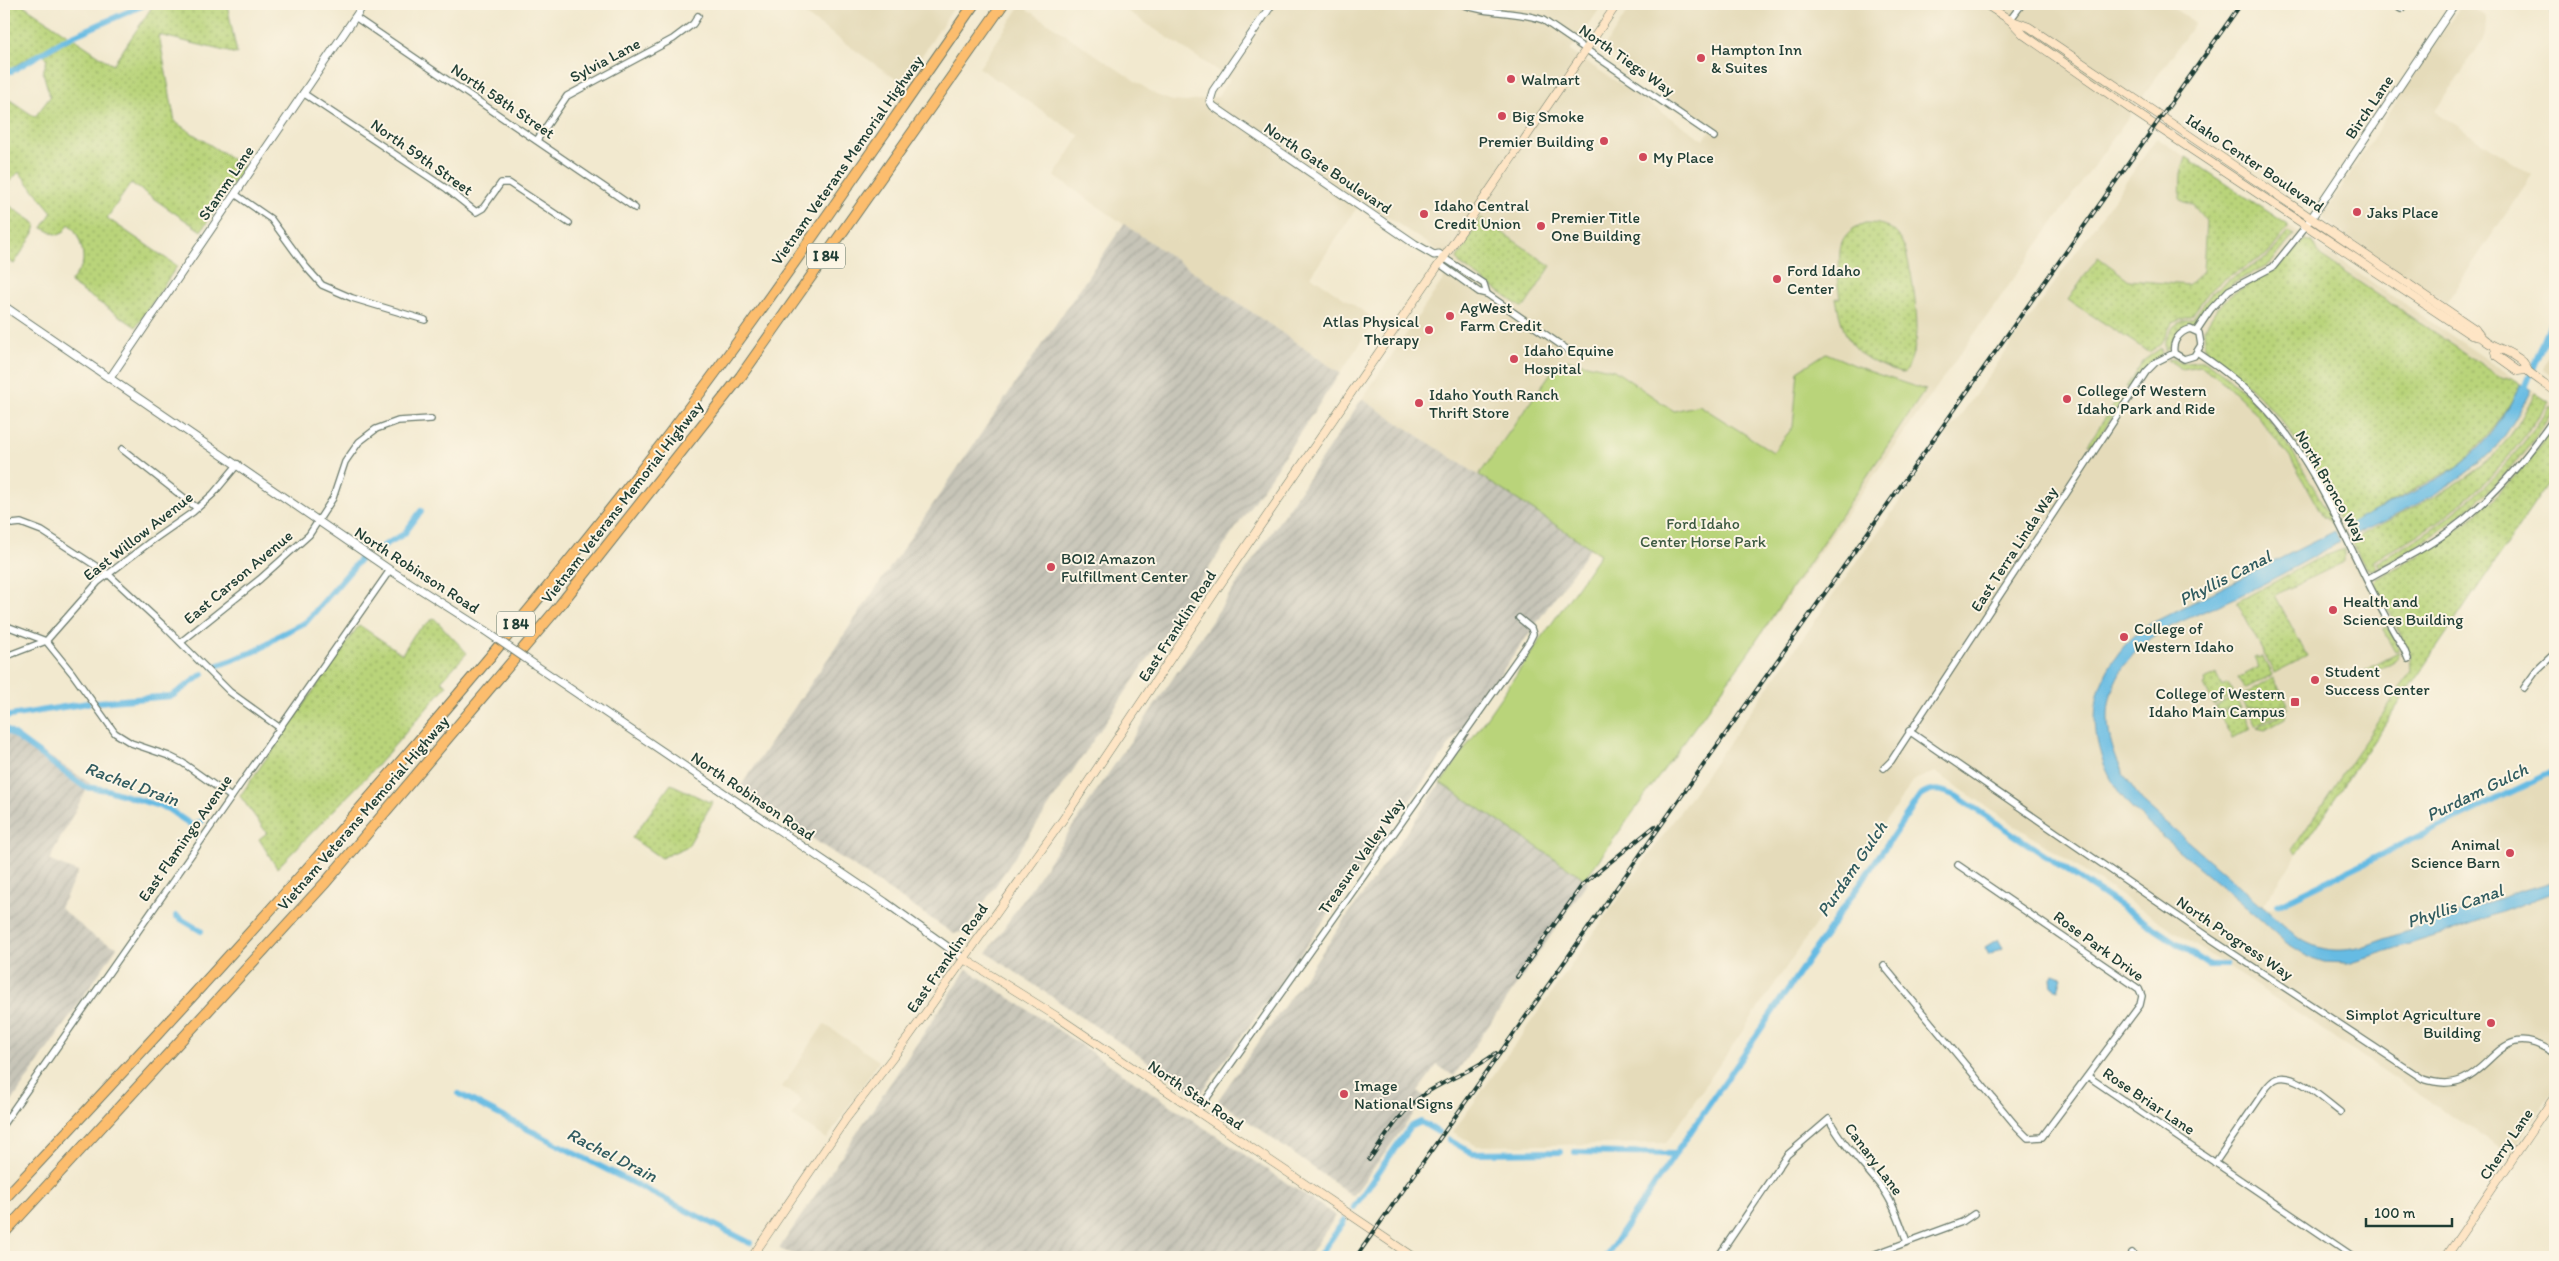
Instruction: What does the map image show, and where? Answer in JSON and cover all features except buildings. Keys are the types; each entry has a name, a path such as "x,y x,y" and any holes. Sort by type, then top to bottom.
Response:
{"highway":[{"name":"Vietnam Veterans Memorial Highway","path":"4,1199 315,860 602,521 721,366 974,4"},
{"name":"Vietnam Veterans Memorial Highway","path":"4,1233 326,882 572,590 741,376 1003,4"}],"main road":[{"name":"East Franklin Road","path":"752,1257 845,1120 906,1039 1064,818 1223,581 1617,4"},
{"name":"Idaho Center Boulevard","path":"1985,4 2010,20 2029,27 2312,217 2475,329 2480,337 2495,348 2502,348 2524,363 2527,370 2555,391"},
{"name":"Idaho Center Boulevard","path":"2010,20 2024,35 2055,57 2471,335 2480,337"},
{"name":"North Star Road","path":"963,958 1056,1016 1413,1257"},
{"name":"Cherry Lane","path":"2446,1257 2555,1096"}],"street":[{"name":"Stamm Lane","path":"110,378 364,4"},
{"name":"North Gate Boulevard","path":"1272,4 1213,91 1210,101 1212,106 1434,255 1439,254 1442,261"},
{"name":"North Tiegs Way","path":"1462,4 1485,12 1516,12 1537,18 1587,49 1714,136"},
{"path":"2010,20 2022,4"},
{"path":"2393,4 2403,6"},
{"name":"Birch Lane","path":"2306,226 2455,4"},
{"name":"Sylvia Lane","path":"537,140 566,96 673,39 693,24 698,16"},
{"name":"North 58th Street","path":"355,17 635,208"},
{"name":"North 59th Street","path":"303,93 447,189 476,212 482,208 501,183 509,184 569,223"},
{"path":"235,194 271,219 306,267 322,285 352,298 425,320"},
{"path":"2197,330 2216,303 2229,290 2274,267 2306,226"},
{"path":"1442,261 1484,284 1487,294"},
{"path":"1442,261 1479,292 1487,294 1568,350"},
{"name":"North Robinson Road","path":"4,306 238,464 390,570 484,630 879,898 963,958"},
{"path":"2190,329 2197,330 2201,342 2194,356 2184,359 2174,353 2174,342 2182,332 2190,329"},
{"name":"North Bronco Way","path":"2197,352 2227,373 2268,411 2300,453 2408,659"},
{"name":"East Terra Linda Way","path":"1884,768 1891,761 2146,372 2156,362 2174,353"},
{"path":"2367,579 2422,549 2473,512 2525,459 2555,417"},
{"name":"East Carson Avenue","path":"181,642 309,535 333,498 345,462 359,442 376,429 398,421 431,420"},
{"path":"122,449 197,508"},
{"name":"East Willow Avenue","path":"4,657 46,641 98,582 197,508 213,494 238,464"},
{"path":"12,524 20,523 42,531 108,574 181,642 205,670 230,692 280,728"},
{"name":"East Flamingo Avenue","path":"4,1123 390,570"},
{"name":"Treasure Valley Way","path":"1197,1112 1529,642 1532,634 1531,628 1519,618"},
{"path":"4,625 46,641 72,673 115,733 131,742 184,763 231,797"},
{"path":"2524,688 2537,670 2555,653"},
{"name":"North Progress Way","path":"1909,731 2211,939 2423,1079 2452,1084 2467,1079 2482,1068 2497,1051 2511,1043 2525,1041 2541,1044 2555,1054"},
{"name":"Rose Park Drive","path":"1958,865 2140,988 2142,996 2140,1005 2089,1077"},
{"name":"Rose Briar Lane","path":"1884,966 2028,1138 2042,1137 2089,1077 2354,1257"},
{"path":"2216,1163 2267,1087 2275,1079 2286,1077 2298,1081 2340,1112"},
{"name":"Canary Lane","path":"1718,1257 1787,1155 1829,1119 1838,1137 1885,1192 1907,1242"},
{"path":"1867,1257 1962,1222 1974,1214"}],"shaded area":[{"path":"790,4 956,4 903,84"},
{"path":"1117,4 1603,4 1570,51 1704,140 1713,125 1653,89 1604,47 1633,4 2167,4 2195,23 1748,653 1362,399 1455,262 1362,200 1311,276 1376,320 1340,373 1054,176 1080,136 979,68 1021,5 1156,95 1173,101 1186,102 1217,97 1230,79"},
{"path":"2462,4 2467,4 2486,17 2485,37 2435,111 2532,175 2446,303 2326,222 2323,216 2407,85"},
{"name":"College of Western Idaho","path":"2157,138 2555,405 2555,473 2263,905 2269,910 2555,772 2555,1087 2510,1155 1935,772 1914,780 1666,1143 1477,1146 1453,1132"},
{"path":"1124,224 1340,373 965,931 954,934 739,789"},
{"path":"2555,339 2555,378 2543,369"},
{"path":"1362,399 1590,548 1199,1096 987,953"},
{"path":"4,727 90,783 50,861 78,872 60,908 96,938 117,947 4,1113"},
{"path":"1441,783 1588,881 1454,1076 1437,1065 1418,1091 1426,1097 1353,1196 1218,1100"},
{"path":"967,969 1336,1216 1308,1257 801,1257 779,1249"},
{"path":"824,1024 879,1061 827,1139 792,1116 802,1100 782,1087"}],"green space":[{"path":"4,4 22,4 69,36 9,69 4,66"},
{"path":"154,4 227,4 237,54 159,35 175,122 244,167 201,231 131,183 107,218 177,266 136,327 70,283 83,261 80,243 72,227 69,224 63,233 58,235 42,228 52,212 19,172 4,187 4,109 10,100 35,117 50,97 43,72 47,60 44,55 73,38 113,65"},
{"path":"2186,157 2288,225 2288,228 2268,254 2222,280 2207,294 2192,315 2172,323 2161,344 2149,352 2068,300 2098,257 2129,280 2188,285 2203,271 2206,221 2193,205 2180,200 2181,173"},
{"path":"4,202 36,224 34,233 14,264 4,257"},
{"path":"1481,218 1551,266 1525,306 1521,307 1515,303 1460,264 1457,259"},
{"path":"1865,223 1881,224 1895,232 1905,249 1909,262 1916,307 1917,335 1907,370 1904,373 1882,366 1861,354 1848,339 1841,321 1836,298 1840,298 1837,278 1839,278 1841,245 1848,233"},
{"path":"2289,232 2294,235 2271,263 2234,283 2220,294 2197,323 2184,326 2178,331 2165,352 2165,340 2174,326 2182,321 2193,318 2211,294 2224,283 2268,257"},
{"path":"2304,240 2313,242 2320,256 2503,379 2512,378 2521,384 2494,428 2458,466 2345,527 2335,513 2310,463 2289,431 2266,403 2239,377 2209,354 2205,348 2204,329 2217,308 2231,295 2282,264"},
{"path":"2161,348 2162,354 2152,362 2130,388 2126,387 2143,361"},
{"name":"Ford Idaho Center Horse Park","path":"1826,353 1871,372 1925,390 1748,653 1585,879 1441,783 1600,554 1479,475 1555,367 1568,360 1614,370 1674,411 1699,405 1773,452 1793,427 1798,371"},
{"path":"2173,359 2183,362 2207,362 2229,378 2248,396 2281,435 2334,524 2323,517 2291,459 2252,409 2226,384 2203,367 2182,369 2168,360"},
{"path":"2122,393 2125,397 2123,401 2094,444 2088,444"},
{"path":"2535,393 2549,402 2530,429 2492,475 2472,494 2428,528 2373,560 2377,568 2371,570 2366,568 2353,544 2362,535 2442,493 2479,468 2510,436"},
{"path":"2550,406 2553,410 2519,459 2478,501 2431,537 2380,567 2377,562 2430,530 2474,496 2513,456"},
{"path":"2555,423 2555,473 2297,854 2292,850 2411,672 2410,653 2375,584 2375,580 2422,553 2462,526 2490,502 2528,462"},
{"path":"2344,549 2344,562 2275,595 2307,656 2274,673 2237,602 2319,558"},
{"path":"434,618 467,653 441,681 447,685 374,769 277,868 259,839 267,833 240,796 359,625 402,654 415,633"},
{"path":"2387,627 2400,650 2395,652 2382,629"},
{"path":"2400,652 2398,659 2367,676 2364,671"},
{"path":"2257,656 2258,658 2262,656 2272,675 2244,689 2238,678 2259,667 2254,657"},
{"path":"2216,674 2222,686 2228,683 2234,694 2214,705 2204,685 2206,684 2205,680"},
{"path":"2273,677 2288,705 2247,708 2241,697"},
{"path":"2235,697 2241,708 2217,710 2215,707"},
{"path":"2289,708 2256,726 2248,710"},
{"path":"2242,711 2251,728 2232,738 2218,712"},
{"path":"2286,712 2285,719 2265,730 2257,728"},
{"path":"671,784 709,802 713,801 688,846 661,858 632,838"}],"water":[{"path":"2521,384 2531,390 2508,430 2499,443 2485,457 2469,471 2430,497 2350,537 2345,527 2446,474 2482,446 2495,429"},
{"path":"2335,531 2340,541 2331,547 2261,585 2179,623 2149,640 2130,658 2118,677 2110,697 2108,718 2110,739 2117,760 2128,781 2142,801 2297,937 2321,948 2344,950 2362,947 2515,893 2555,881 2555,892 2451,931 2348,963 2324,962 2309,957 2285,942 2138,814 2122,796 2109,775 2098,744 2095,723 2099,691 2107,671 2118,654 2140,631 2148,625"},
{"path":"1998,939 2003,948 1989,955 1985,947"},
{"path":"2054,974 2062,977 2058,990 2052,987 2051,977"}],"waterway":[{"path":"8,71 12,71 66,39 146,4"},
{"name":"Phyllis Canal","path":"2551,4 2555,18"},
{"name":"Phyllis Canal","path":"2523,393 2555,313"},
{"path":"376,550 404,534 421,511"},
{"path":"214,667 258,650 280,635 306,622 363,556"},
{"path":"98,702 172,696 203,674"},
{"path":"4,717 88,703"},
{"name":"Rachel Drain","path":"4,728 85,787 108,790 168,809 193,826 202,821"},
{"name":"Purdam Gulch","path":"2277,905 2555,771"},
{"name":"Purdam Gulch","path":"1605,1257 1920,796 1925,793 1938,790 1956,796 2209,965 2226,965"},
{"name":"Rachel Drain","path":"176,916 201,931"},
{"name":"Rachel Drain","path":"459,1094 750,1243"},
{"path":"1354,1207 1410,1127 1421,1122 1438,1132"},
{"path":"1449,1140 1472,1153 1561,1152"},
{"path":"1575,1152 1675,1154"},
{"path":"1318,1257 1344,1221"}],"railway":[{"path":"1356,1257 2241,4"},
{"path":"1517,977 1583,884 1655,826"},
{"path":"1369,1160 1407,1109 1423,1095 1479,1065 1496,1053"}],"place":[{"name":"Hampton Inn & Suites","path":"1701,58"},
{"name":"Walmart","path":"1511,79"},
{"name":"Big Smoke","path":"1502,116"},
{"name":"Premier Building","path":"1604,141"},
{"name":"My Place","path":"1643,157"},
{"name":"Jaks Place","path":"2357,212"},
{"name":"Idaho Central Credit Union","path":"1424,214"},
{"name":"Premier Title One Building","path":"1541,226"},
{"name":"Ford Idaho Center","path":"1777,279"},
{"name":"AgWest Farm Credit","path":"1450,316"},
{"name":"Atlas Physical Therapy","path":"1429,330"},
{"name":"Idaho Equine Hospital","path":"1514,359"},
{"name":"College of Western Idaho Park and Ride","path":"2067,399"},
{"name":"Idaho Youth Ranch Thrift Store","path":"1419,403"},
{"name":"BOI2 Amazon Fulfillment Center","path":"1051,567"},
{"name":"Health and Sciences Building","path":"2333,610"},
{"name":"College of Western Idaho","path":"2124,637"},
{"name":"Student Success Center","path":"2315,680"},
{"name":"College of Western Idaho Main Campus","path":"2295,702"},
{"name":"Animal Science Barn","path":"2510,853"},
{"name":"Simplot Agriculture Building","path":"2491,1023"},
{"name":"Image National Signs","path":"1344,1094"}]}
